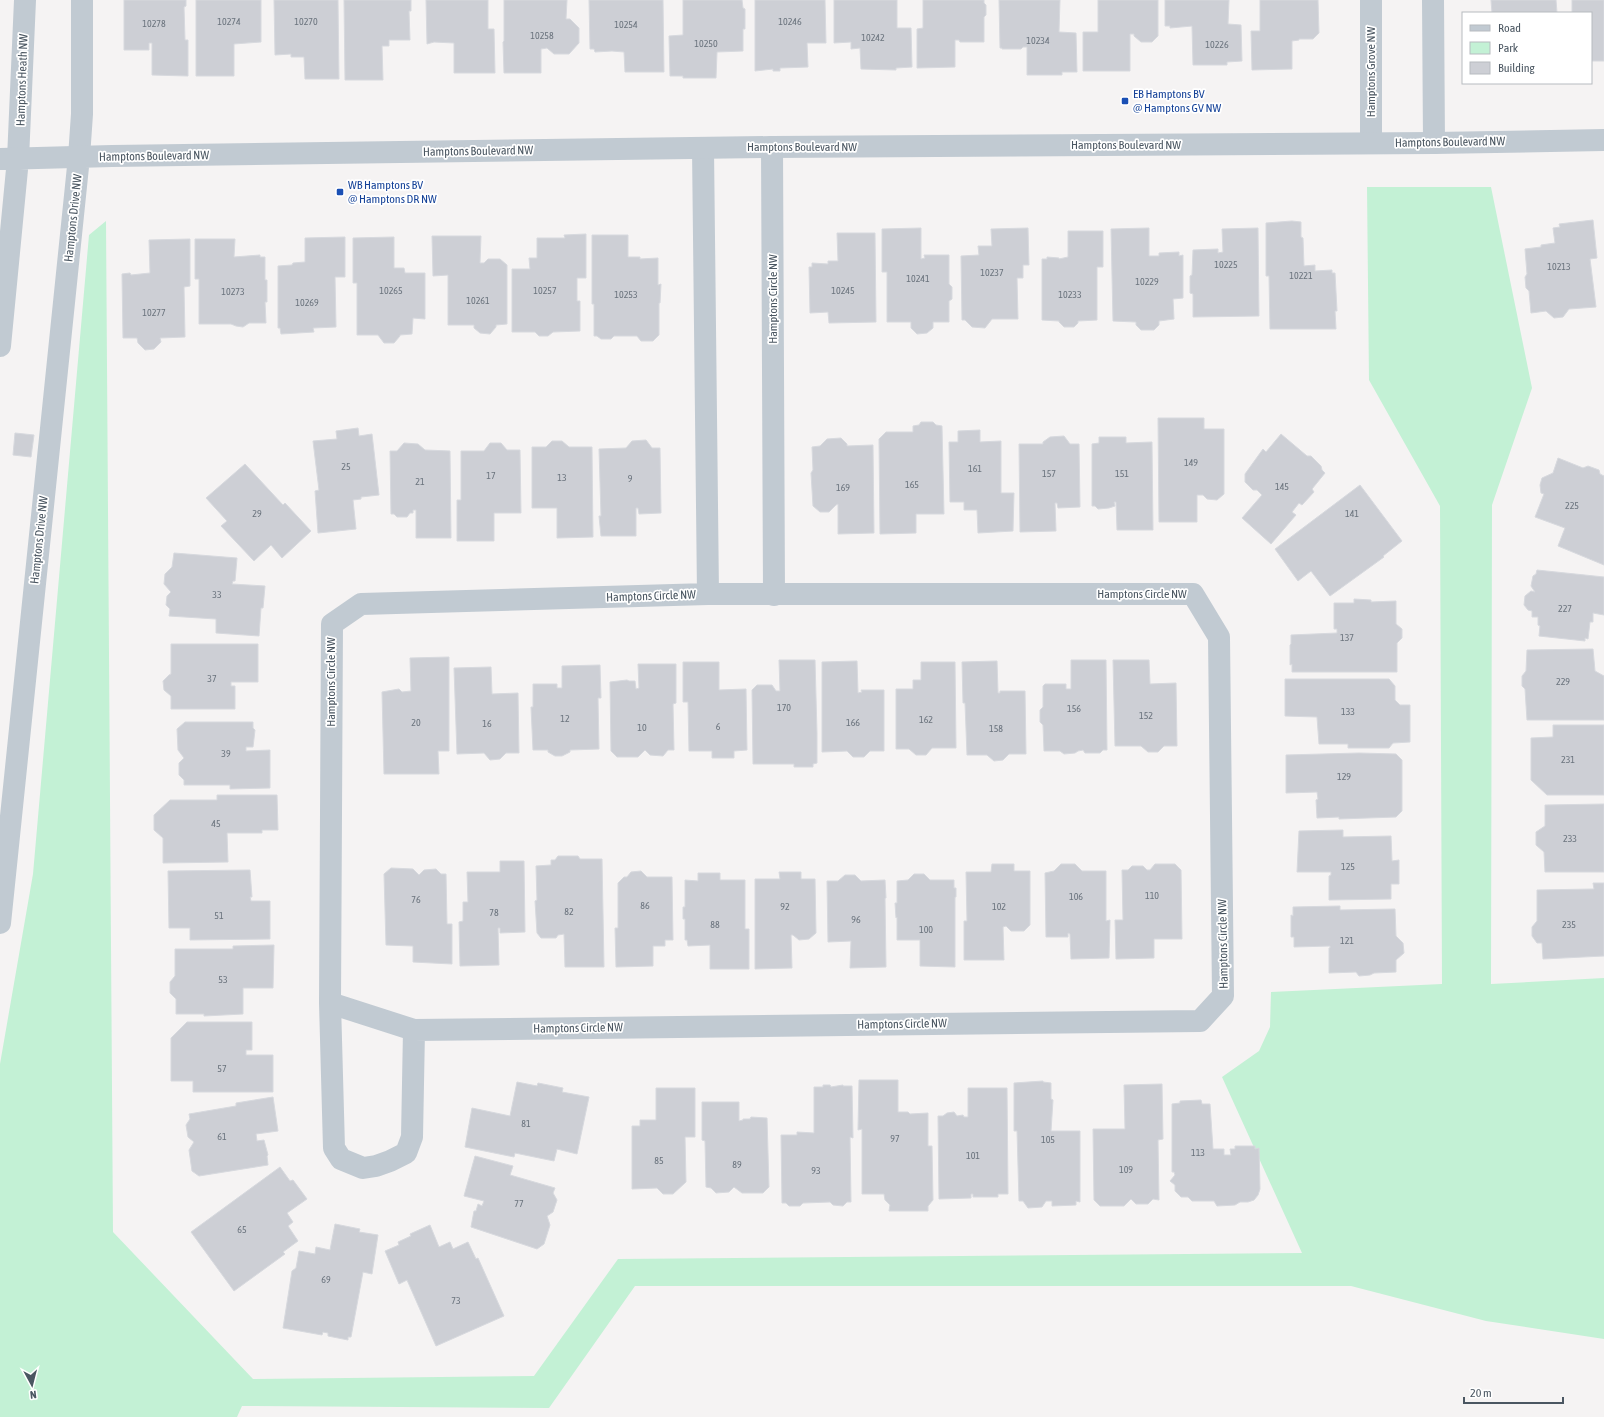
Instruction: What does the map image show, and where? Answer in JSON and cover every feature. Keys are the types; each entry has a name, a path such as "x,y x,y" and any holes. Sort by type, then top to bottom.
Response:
{"street":[{"name":"Hamptons Heath NW","path":"9,159 25,0"},
{"path":"79,157 82,114 82,0"},
{"name":"Hamptons Grove NW","path":"1371,0 1371,144"},
{"path":"1433,0 1434,143"},
{"name":"Hamptons Boulevard NW","path":"9,159 772,147 1371,144 1604,140"},
{"name":"Hamptons Circle NW","path":"772,147 774,595"},
{"name":"Hamptons Circle NW","path":"703,148 708,594"},
{"name":"Hamptons Drive NW","path":"0,923 79,157"},
{"path":"0,346 9,159"},
{"name":"Hamptons Circle NW","path":"330,1003 414,1030 1200,1021 1223,996 1219,637 1193,594 708,594 361,604 332,624 330,1003 334,1148 341,1158 363,1168 376,1166 406,1153 412,1137 414,1030"}],"green space":[{"path":"1367,187 1491,187 1532,388 1492,505 1491,984 1604,978 1604,1339 1486,1321 1351,1286 635,1286 549,1408 242,1406 237,1417 0,1417 0,1064 33,874 89,235 106,221 113,1232 253,1379 534,1376 618,1259 1302,1253 1222,1077 1259,1051 1270,1027 1271,992 1442,984 1440,506 1369,380"}],"building":[{"path":"124,0 186,0 186,6 184,7 185,40 188,40 188,76 152,75 152,43 149,43 149,50 124,50"},
{"path":"196,0 261,0 261,42 234,44 234,76 196,76"},
{"path":"274,0 338,0 339,79 305,79 304,57 291,57 291,54 275,55"},
{"path":"344,0 411,0 411,11 409,11 410,40 389,40 389,46 382,46 383,80 345,80"},
{"path":"426,0 488,0 488,29 494,29 495,73 454,73 454,43 434,42 427,44"},
{"path":"504,0 567,0 566,19 570,19 579,28 579,43 569,54 554,54 547,48 541,49 541,73 504,73"},
{"path":"589,0 663,0 664,72 625,72 624,52 595,52 594,49 590,49"},
{"path":"683,0 742,0 743,8 745,9 743,51 717,52 716,78 683,78 683,76 670,76 669,36 683,35"},
{"path":"755,0 825,0 826,43 807,43 808,67 780,68 780,71 773,71 773,69 755,71"},
{"path":"834,0 897,0 897,28 911,28 912,67 896,68 896,70 861,69 860,48 851,49 851,42 834,43"},
{"path":"923,0 984,0 986,5 986,15 984,17 984,42 960,42 959,40 955,40 955,67 917,68 917,29 923,28"},
{"path":"999,0 1060,0 1059,32 1076,33 1077,72 1062,72 1062,75 1027,75 1027,47 1023,47 1021,49 1000,48"},
{"path":"1098,0 1158,0 1158,36 1152,42 1141,42 1134,36 1134,34 1130,34 1130,71 1083,71 1083,32 1098,32"},
{"path":"1165,0 1229,0 1228,24 1241,25 1242,61 1227,62 1227,65 1193,65 1192,26 1170,28 1170,26 1165,26"},
{"path":"1260,0 1318,0 1319,33 1313,39 1299,39 1292,41 1292,69 1252,70 1251,31 1260,31"},
{"path":"1491,0 1556,0 1557,12 1492,12"},
{"path":"1572,0 1604,0 1604,61 1592,61 1592,12 1572,12"},
{"path":"1593,220 1597,258 1590,259 1596,307 1569,309 1563,317 1554,318 1546,311 1531,313 1529,291 1526,288 1525,277 1527,274 1525,249 1555,243 1553,228 1560,227 1559,224"},
{"path":"1292,221 1301,222 1304,266 1315,265 1315,271 1332,270 1332,273 1335,273 1337,311 1335,311 1336,329 1270,329 1269,276 1266,276 1266,223"},
{"path":"921,228 921,259 925,258 924,255 949,255 949,284 952,287 952,299 949,301 949,322 933,322 933,328 927,333 917,334 911,328 911,322 887,322 887,272 882,272 882,229"},
{"path":"1028,228 1029,265 1023,265 1023,278 1017,278 1018,319 992,319 985,328 972,327 965,320 962,320 961,256 979,255 978,246 992,246 991,229"},
{"path":"1149,228 1149,256 1159,256 1159,253 1179,252 1179,256 1183,255 1183,298 1173,299 1174,319 1159,321 1159,325 1154,330 1141,330 1136,325 1136,322 1113,321 1111,229"},
{"path":"1258,228 1259,316 1193,317 1193,294 1190,293 1190,276 1192,275 1193,250 1218,249 1218,253 1223,252 1222,229"},
{"path":"1068,231 1103,231 1103,267 1097,267 1097,320 1078,321 1074,327 1064,327 1059,321 1042,320 1042,259 1047,259 1047,257 1059,259 1068,257"},
{"path":"837,233 875,233 876,322 829,323 828,312 810,313 809,267 812,267 812,263 828,264 828,261 838,261"},
{"path":"586,234 586,278 577,278 577,301 580,301 580,331 553,332 548,336 539,336 535,332 512,332 512,269 530,269 529,258 537,258 537,238 565,238 564,235"},
{"path":"592,235 628,235 628,257 640,257 640,259 658,258 658,285 661,284 659,303 659,335 653,341 641,341 637,336 614,336 611,339 601,339 594,336 594,304 592,304"},
{"path":"432,236 481,236 480,263 484,263 488,259 500,259 507,265 507,324 496,325 490,334 480,333 474,328 474,325 448,325 448,275 433,276"},
{"path":"345,237 345,277 335,277 336,327 313,328 314,332 281,334 280,328 278,328 278,266 305,262 305,238"},
{"path":"394,237 394,268 404,268 405,273 425,273 425,319 413,318 412,334 400,335 394,343 384,343 378,335 357,335 357,283 353,283 353,238"},
{"path":"190,239 190,286 184,287 185,337 160,338 161,342 154,349 145,350 138,343 137,338 123,338 122,274 130,273 131,275 150,273 149,240"},
{"path":"195,239 235,239 234,257 260,255 260,257 265,257 265,280 267,280 267,302 265,302 266,323 249,323 243,327 231,324 199,324 199,279 195,279"},
{"path":"1158,418 1204,418 1204,429 1224,429 1224,494 1217,500 1207,499 1203,495 1197,495 1197,522 1159,522"},
{"path":"921,422 933,422 936,425 942,426 944,514 916,514 916,533 880,534 879,439 886,432 913,432 913,426 919,425"},
{"path":"358,428 359,436 372,434 379,495 361,497 361,499 353,500 356,529 318,533 315,491 319,490 313,441 337,439 336,431"},
{"path":"980,430 980,442 1001,441 1001,493 1014,493 1013,531 978,533 977,510 964,510 964,502 950,502 949,442 958,442 958,431"},
{"path":"15,433 34,435 31,457 13,455"},
{"path":"1281,434 1307,456 1311,456 1321,466 1325,473 1312,489 1314,492 1302,505 1299,503 1292,512 1296,515 1271,544 1242,518 1262,495 1257,490 1253,490 1245,482 1245,474 1263,449 1266,452"},
{"path":"1064,436 1070,444 1079,444 1080,507 1058,508 1057,503 1055,503 1056,531 1020,532 1019,444 1043,444 1043,442 1050,437"},
{"path":"1099,437 1126,437 1126,443 1152,442 1153,530 1117,530 1116,502 1114,502 1115,506 1109,508 1098,509 1095,506 1092,506 1092,444 1099,443"},
{"path":"841,438 847,446 873,445 874,533 838,534 838,504 829,512 820,512 813,506 811,473 813,470 812,447 820,446 827,439"},
{"path":"646,440 652,448 660,448 661,513 639,514 638,508 636,508 636,536 601,536 599,516 601,516 599,449 626,448 632,441"},
{"path":"552,441 562,441 569,447 592,447 593,537 557,538 557,508 532,508 532,447 546,447"},
{"path":"404,443 418,444 425,450 450,451 451,538 416,538 416,510 413,510 413,513 410,513 407,517 397,517 394,514 391,514 390,451 397,451"},
{"path":"490,443 501,443 507,450 520,450 521,513 494,513 494,541 457,541 457,500 461,500 461,451 484,451"},
{"path":"1558,458 1583,468 1588,466 1599,470 1600,474 1604,476 1604,565 1558,546 1565,528 1535,517 1544,494 1541,493 1540,485 1542,478 1553,473"},
{"path":"245,464 283,505 285,503 311,531 282,558 271,545 254,561 221,526 227,521 206,498"},
{"path":"1360,485 1402,541 1383,556 1384,557 1330,596 1311,571 1298,581 1275,549"},
{"path":"174,553 237,558 235,581 233,581 232,584 265,586 263,608 261,608 259,636 216,633 216,619 169,616 170,609 166,605 167,596 171,592 164,584 165,574 172,567"},
{"path":"1537,570 1604,577 1604,615 1593,613 1593,622 1590,622 1588,639 1585,638 1585,641 1539,636 1540,626 1538,625 1538,617 1532,617 1532,611 1528,610 1524,605 1525,596 1531,591 1535,592 1531,586 1533,576 1536,574"},
{"path":"1354,599 1371,600 1371,602 1396,601 1396,624 1402,629 1402,638 1397,643 1397,672 1292,672 1292,664 1290,665 1291,635 1337,633 1337,629 1334,629 1334,603 1354,603"},
{"path":"171,644 258,644 258,682 231,682 231,686 235,686 235,709 171,709 171,696 164,690 163,681 171,674"},
{"path":"1593,649 1595,671 1604,676 1604,720 1527,720 1525,689 1522,686 1522,676 1526,671 1527,650"},
{"path":"449,657 449,751 438,751 439,774 384,774 382,692 399,689 402,692 411,691 410,658"},
{"path":"779,660 815,660 817,763 813,764 813,767 794,767 794,764 753,764 752,690 757,685 772,685 776,691 780,691"},
{"path":"1071,660 1106,660 1107,750 1103,750 1100,753 1085,753 1083,750 1075,753 1064,754 1060,751 1044,751 1043,725 1040,722 1040,710 1043,707 1043,686 1045,684 1066,684 1066,689 1071,689"},
{"path":"1113,660 1149,660 1150,684 1176,683 1177,746 1164,746 1158,752 1148,752 1141,746 1115,746"},
{"path":"857,661 858,693 862,692 861,690 884,690 884,751 870,751 864,757 853,757 847,751 822,752 822,662"},
{"path":"997,661 998,693 1000,693 1000,691 1025,691 1026,754 1009,754 1003,760 994,761 987,755 967,755 965,703 963,703 962,662"},
{"path":"683,662 719,662 719,690 746,689 747,750 734,751 734,758 712,758 712,751 689,751 688,702 683,702"},
{"path":"921,662 955,662 956,748 932,748 926,755 916,755 909,749 896,749 896,689 913,689 913,680 921,680"},
{"path":"638,664 676,664 676,703 673,704 674,750 668,750 663,756 650,755 645,750 638,757 617,757 611,751 610,682 627,680 635,681 636,689 639,688"},
{"path":"600,665 601,698 598,698 599,749 570,750 570,752 562,756 555,756 548,752 548,750 533,750 531,707 533,707 533,684 557,684 557,688 562,688 562,666"},
{"path":"491,667 492,694 518,693 519,753 506,753 500,759 490,760 484,753 457,754 454,668"},
{"path":"1285,679 1389,679 1395,686 1395,700 1400,705 1410,705 1410,742 1393,743 1389,748 1348,748 1348,744 1319,744 1317,717 1285,716"},
{"path":"185,722 253,722 253,728 255,730 253,747 246,747 246,751 270,750 270,788 230,789 230,785 184,785 184,780 179,775 179,763 184,758 178,750 177,729"},
{"path":"1553,725 1604,725 1604,795 1547,795 1531,780 1531,738 1553,737"},
{"path":"1359,753 1396,754 1402,760 1402,811 1396,817 1339,819 1339,817 1317,818 1317,792 1286,793 1286,755"},
{"path":"217,795 277,795 278,830 262,830 262,833 227,833 228,862 163,863 163,838 154,830 154,815 170,800 217,800"},
{"path":"1604,804 1604,872 1545,872 1544,852 1536,845 1536,832 1545,826 1545,805"},
{"path":"1343,830 1343,837 1391,836 1392,861 1399,860 1399,884 1391,884 1391,899 1329,900 1329,876 1331,875 1331,872 1297,872 1299,831"},
{"path":"558,856 578,856 580,859 602,859 604,967 565,967 564,934 558,935 556,938 541,938 537,933 535,901 537,900 536,866 551,865 551,860 555,860"},
{"path":"500,861 524,861 525,932 500,933 500,928 498,928 499,965 460,966 459,922 463,921 463,902 468,902 467,872 500,872"},
{"path":"992,864 1014,864 1014,871 1030,871 1030,925 1024,931 1011,931 1006,926 1003,927 1004,960 964,960 964,921 967,921 966,872 991,872"},
{"path":"1061,864 1075,864 1082,871 1106,871 1106,921 1110,920 1109,958 1071,959 1070,934 1068,933 1068,937 1046,937 1045,873 1054,871"},
{"path":"1155,864 1175,864 1181,870 1182,939 1154,939 1154,958 1116,959 1115,920 1123,920 1122,870 1128,870 1132,866 1143,866 1147,870 1150,870"},
{"path":"391,868 413,869 419,875 424,870 436,869 441,874 446,874 447,924 452,924 452,964 413,962 413,946 386,945 384,874"},
{"path":"250,870 251,901 270,901 270,939 190,940 190,928 169,928 168,871"},
{"path":"641,871 647,877 672,877 673,940 665,940 665,946 653,946 653,966 616,967 615,928 618,928 618,883 624,877 627,877 631,872"},
{"path":"779,872 801,872 801,879 815,879 816,933 809,939 799,940 791,935 792,968 755,969 755,879 780,879"},
{"path":"698,873 720,873 720,880 745,880 745,929 749,929 749,969 710,969 710,945 688,946 687,940 685,940 685,919 683,919 683,907 685,907 685,880 698,881"},
{"path":"914,874 924,874 930,880 954,880 954,888 956,888 955,967 920,966 920,940 897,940 897,917 896,918 895,903 897,903 897,881 908,880"},
{"path":"845,875 855,875 861,881 885,880 886,967 850,968 851,941 828,942 827,881 838,881"},
{"path":"1593,883 1604,883 1604,956 1543,959 1542,943 1537,943 1532,936 1532,927 1537,921 1537,890 1594,889"},
{"path":"1340,906 1340,910 1395,909 1396,936 1403,943 1404,953 1396,960 1396,972 1374,973 1359,976 1356,972 1329,973 1330,946 1294,947 1294,937 1291,937 1291,915 1293,916 1293,907"},
{"path":"274,945 273,988 243,988 243,1014 204,1016 204,1014 176,1014 176,999 170,993 170,982 175,976 175,949 233,949 233,946"},
{"path":"187,1022 252,1022 252,1050 246,1050 246,1055 273,1055 273,1092 193,1092 193,1081 171,1081 171,1038"},
{"path":"859,1080 898,1080 898,1112 908,1112 910,1114 928,1113 928,1146 932,1146 933,1200 928,1206 928,1211 889,1211 890,1205 885,1200 884,1194 862,1194 862,1129 858,1130"},
{"path":"1043,1081 1051,1083 1051,1099 1053,1100 1051,1131 1080,1131 1080,1202 1076,1201 1076,1205 1052,1206 1052,1201 1046,1201 1042,1207 1028,1208 1023,1201 1019,1201 1017,1131 1014,1131 1014,1083"},
{"path":"517,1082 537,1086 538,1083 563,1088 562,1092 589,1097 577,1154 557,1149 554,1161 515,1153 514,1157 465,1147 472,1108 510,1116"},
{"path":"1162,1084 1163,1139 1158,1140 1159,1200 1153,1199 1148,1204 1136,1204 1131,1199 1124,1206 1100,1206 1094,1200 1093,1129 1125,1129 1124,1085"},
{"path":"823,1085 830,1085 831,1087 843,1085 852,1086 853,1138 850,1137 851,1202 847,1202 843,1206 833,1205 830,1202 803,1203 800,1206 789,1206 786,1203 782,1203 781,1135 797,1135 797,1132 814,1133 814,1087 823,1087"},
{"path":"656,1088 695,1088 695,1137 685,1137 686,1182 673,1194 663,1194 657,1188 632,1189 632,1126 640,1126 640,1120 656,1120"},
{"path":"968,1088 1007,1088 1008,1194 998,1194 998,1197 973,1197 973,1194 971,1194 971,1198 939,1199 938,1116 943,1116 947,1113 954,1112 957,1116 963,1115 964,1117 968,1117"},
{"path":"273,1097 278,1131 256,1134 257,1141 264,1140 268,1155 268,1165 199,1176 192,1171 189,1150 194,1142 188,1137 186,1125 190,1119 189,1114 236,1106 236,1103"},
{"path":"1201,1100 1202,1104 1210,1104 1213,1149 1224,1149 1224,1155 1231,1155 1230,1149 1235,1149 1235,1146 1255,1146 1255,1149 1259,1148 1260,1189 1254,1200 1240,1202 1235,1205 1217,1206 1214,1201 1192,1201 1188,1197 1181,1197 1175,1191 1175,1185 1170,1181 1175,1175 1174,1172 1172,1172 1172,1104 1180,1103 1180,1101"},
{"path":"702,1102 739,1102 739,1121 743,1119 750,1119 751,1117 767,1118 769,1187 763,1193 742,1193 734,1187 729,1192 716,1193 711,1188 706,1187 705,1141 702,1140"},
{"path":"475,1156 513,1166 510,1175 555,1188 553,1193 557,1200 553,1212 547,1216 550,1225 544,1244 537,1249 471,1227 474,1211 476,1211 478,1204 482,1206 484,1201 464,1196"},
{"path":"280,1167 290,1181 293,1180 307,1199 287,1213 293,1222 288,1226 298,1241 283,1252 285,1254 234,1291 191,1232"},
{"path":"335,1224 360,1229 359,1232 378,1235 372,1274 363,1272 351,1337 348,1337 348,1340 328,1336 328,1333 323,1332 322,1335 283,1328 292,1271 296,1268 299,1251 315,1254 316,1247 330,1250"},
{"path":"430,1225 439,1247 450,1242 453,1249 468,1242 476,1259 478,1258 504,1316 436,1346 407,1280 399,1284 385,1251 399,1245 398,1242 411,1236 410,1234"}],"place":[{"name":"EB Hamptons BV @ Hamptons GV NW","path":"1125,101"},
{"name":"WB Hamptons BV @ Hamptons DR NW","path":"340,192"}]}
